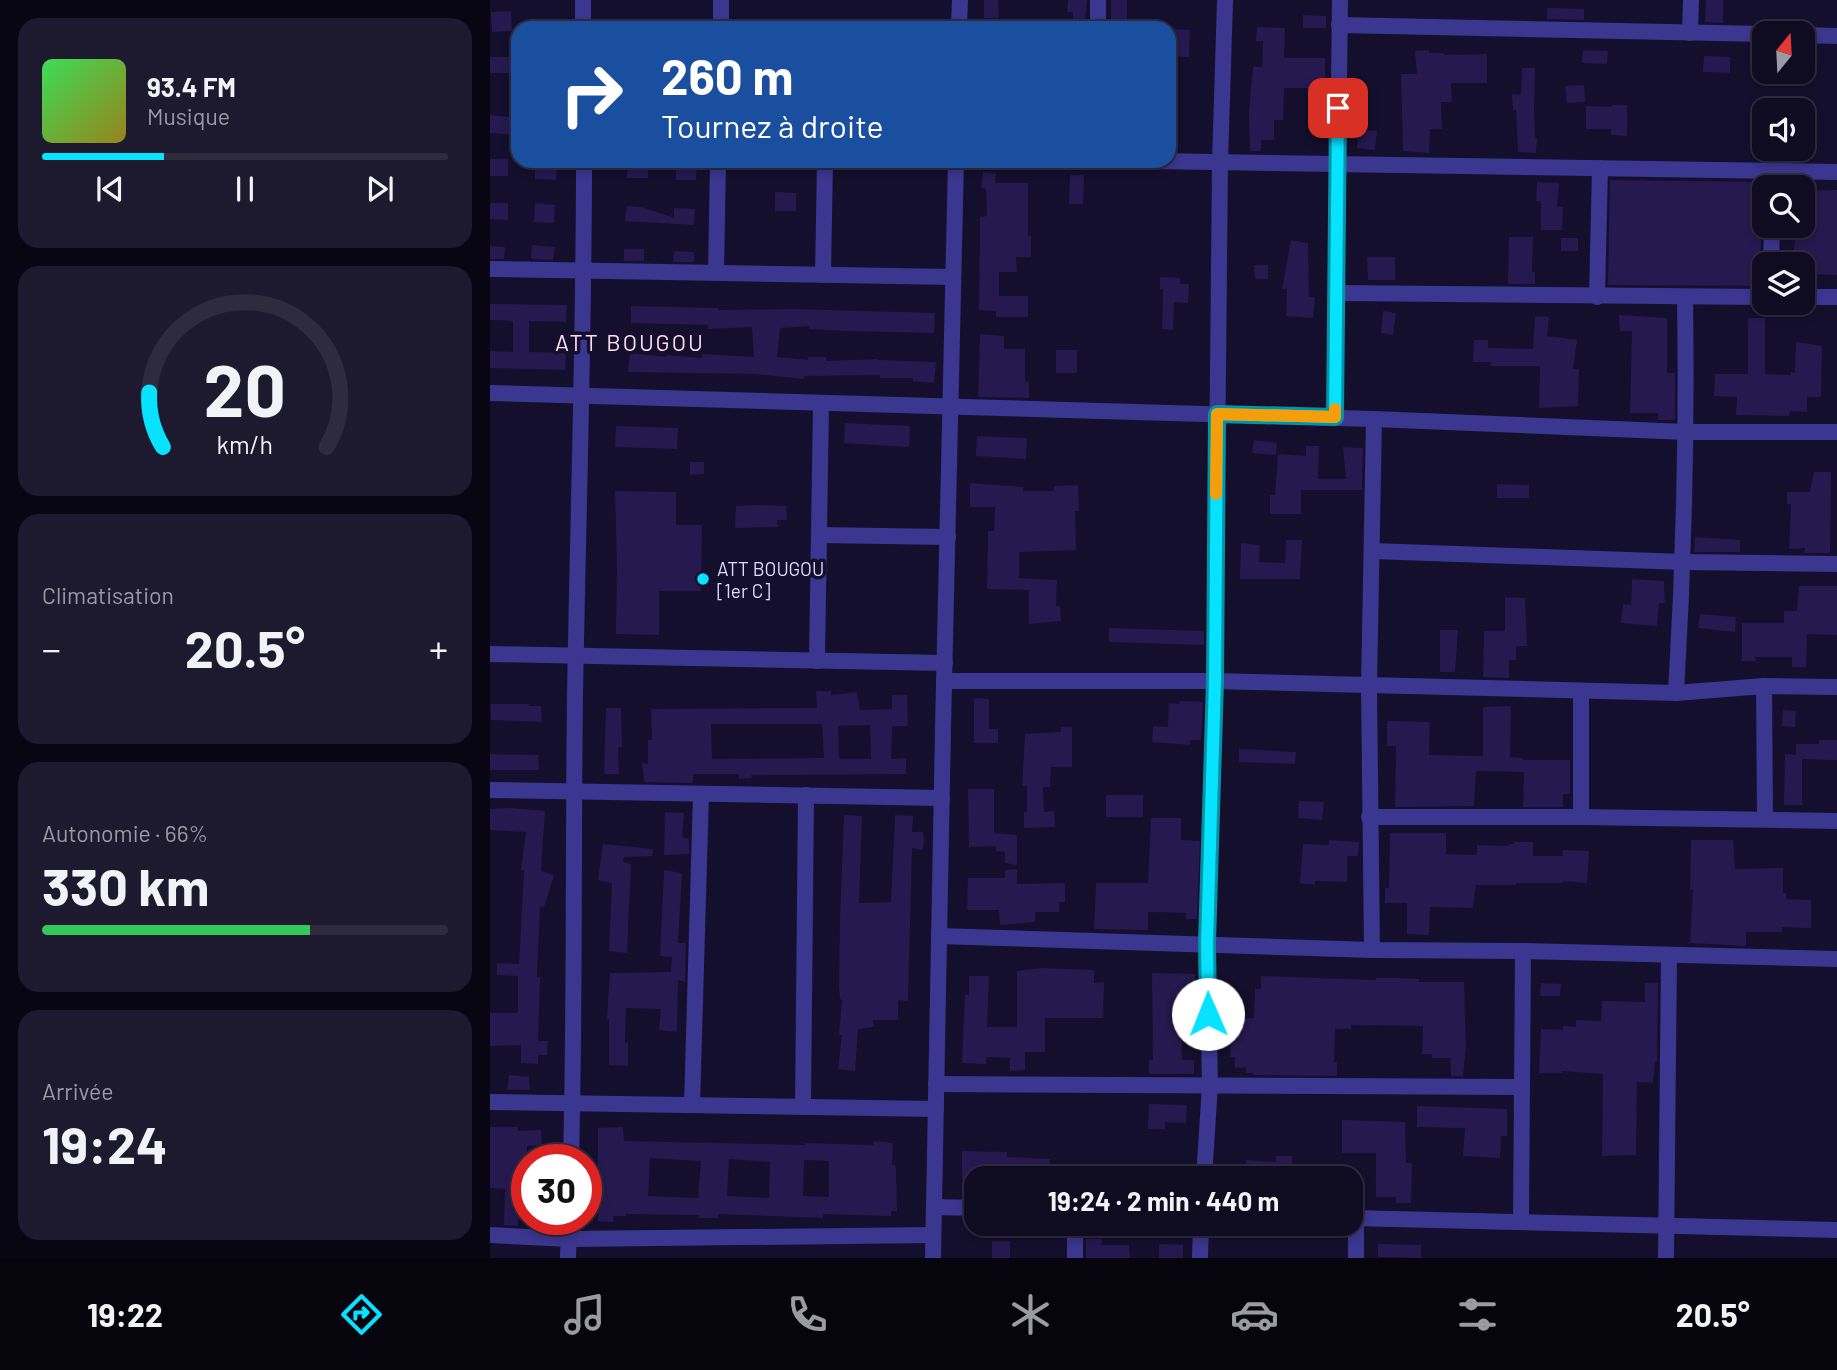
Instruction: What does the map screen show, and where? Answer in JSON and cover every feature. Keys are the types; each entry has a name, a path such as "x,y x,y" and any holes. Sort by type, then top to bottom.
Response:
{"street":[{"path":"583,0 583,21"},
{"path":"721,0 721,21"},
{"path":"959,21 960,0"},
{"path":"1098,0 1098,21"},
{"path":"1205,1166 1210,1086 1207,943 1215,681 1220,163 1226,0"},
{"path":"1335,417 1340,0"},
{"path":"1690,33 1691,0"},
{"path":"1339,25 1752,34"},
{"path":"1815,35 1837,36"},
{"path":"1176,162 1600,168 1752,179"},
{"path":"571,1144 584,168"},
{"path":"716,273 718,168"},
{"path":"823,275 825,168"},
{"path":"933,1258 948,537 948,407 956,168"},
{"path":"1597,297 1600,168"},
{"path":"1813,175 1837,172"},
{"path":"490,269 953,277"},
{"path":"1337,293 1752,297"},
{"path":"1676,693 1684,562 1687,432 1685,297"},
{"path":"1815,297 1837,297"},
{"path":"490,393 1335,417 1687,432 1837,432"},
{"path":"817,661 821,404"},
{"path":"1372,950 1369,686 1374,419"},
{"path":"819,535 948,537"},
{"path":"1373,551 1684,562 1837,564"},
{"path":"490,654 945,663"},
{"path":"944,681 1215,681 1676,693 1764,686 1837,687"},
{"path":"1764,686 1765,819"},
{"path":"1581,691 1581,817"},
{"path":"490,790 942,798"},
{"path":"692,1105 701,794"},
{"path":"803,1107 806,795"},
{"path":"1369,817 1837,821"},
{"path":"939,936 1372,950 1837,958"},
{"path":"1521,1222 1523,951"},
{"path":"1666,1258 1669,955"},
{"path":"936,1084 1522,1087"},
{"path":"490,1102 936,1109"},
{"path":"934,1207 964,1208"},
{"path":"1363,1218 1837,1230"},
{"path":"490,1235 569,1239 933,1235"},
{"path":"568,1258 569,1235"},
{"path":"1075,1236 1075,1258"},
{"path":"1200,1258 1201,1236"},
{"path":"1355,1236 1356,1258"}],"building":[{"path":"984,0 998,0 999,18 984,18"},
{"path":"1068,0 1087,0 1085,20 1073,20 1073,12 1067,12"},
{"path":"1111,0 1127,0 1127,21 1111,21"},
{"path":"1706,0 1723,0 1723,23 1705,22"},
{"path":"1547,8 1584,9 1584,20 1547,19"},
{"path":"511,11 511,31 492,32 491,12"},
{"path":"1303,15 1326,16 1326,28 1303,28"},
{"path":"1257,27 1285,28 1284,58 1325,58 1325,88 1284,88 1283,120 1274,120 1274,140 1261,140 1261,151 1250,151 1249,113 1253,67 1262,67 1263,41 1256,41"},
{"path":"1176,29 1190,30 1189,57 1176,56"},
{"path":"1429,50 1429,53 1444,55 1487,54 1487,83 1451,83 1452,102 1441,102 1442,129 1430,129 1429,153 1403,151 1401,74 1417,74 1415,51"},
{"path":"1583,50 1608,51 1607,64 1582,63"},
{"path":"1704,56 1730,57 1730,73 1703,72"},
{"path":"490,57 509,57 509,73 490,73"},
{"path":"1522,68 1535,68 1536,153 1518,152 1516,110 1513,110 1512,94 1521,95"},
{"path":"1584,85 1585,102 1567,103 1565,86"},
{"path":"1627,105 1627,136 1611,135 1611,129 1586,129 1586,106"},
{"path":"490,115 511,117 511,134 490,133"},
{"path":"1358,130 1377,131 1375,150 1357,148"},
{"path":"490,159 508,159 508,176 490,176"},
{"path":"535,168 557,168 556,180 535,179"},
{"path":"628,168 648,168 648,178 627,178"},
{"path":"676,168 697,168 696,180 676,180"},
{"path":"983,172 996,174 995,183 1028,183 1028,236 1031,236 1031,257 1016,257 1017,272 999,272 999,296 1028,296 1028,317 996,317 996,311 979,310 980,217 987,216 986,189 981,188"},
{"path":"1070,175 1084,175 1083,204 1069,204"},
{"path":"1610,180 1752,182 1752,238 1761,238 1761,252 1752,252 1752,286 1608,285"},
{"path":"1537,182 1559,183 1557,206 1563,207 1562,230 1541,230 1541,201 1536,201"},
{"path":"1837,190 1837,275 1815,274 1815,252 1794,252 1795,239 1815,238 1815,191"},
{"path":"775,192 796,193 796,211 775,211"},
{"path":"490,203 508,203 508,220 490,219"},
{"path":"535,203 555,205 554,223 534,222"},
{"path":"627,206 642,207 674,218 674,208 695,209 694,225 625,221"},
{"path":"1509,237 1533,237 1532,272 1535,272 1535,284 1508,284"},
{"path":"1561,238 1578,238 1578,251 1561,251"},
{"path":"1291,240 1308,243 1309,297 1315,297 1313,318 1286,316 1287,289 1282,289"},
{"path":"532,245 555,247 553,260 531,259"},
{"path":"490,246 505,247 504,259 490,259"},
{"path":"624,249 644,249 644,261 624,261"},
{"path":"674,251 694,252 694,262 673,262"},
{"path":"1367,257 1395,257 1395,280 1368,280"},
{"path":"1254,265 1268,265 1268,279 1255,279"},
{"path":"1160,277 1180,278 1180,284 1189,284 1188,303 1174,302 1173,330 1162,329 1163,289 1160,289"},
{"path":"490,304 567,305 566,322 529,321 529,352 566,353 565,370 490,368 490,351 513,352 513,321 490,320"},
{"path":"631,306 935,313 934,333 809,329 809,326 780,328 777,357 808,360 808,357 826,357 826,361 877,359 936,362 934,383 913,381 913,378 880,378 880,375 804,376 804,379 755,374 628,372 630,353 666,357 702,358 702,354 754,357 752,327 708,329 708,325 631,323"},
{"path":"1383,311 1396,313 1393,335 1381,333"},
{"path":"1619,315 1667,318 1667,373 1675,373 1675,420 1658,420 1658,413 1630,413 1632,331 1620,331"},
{"path":"1535,316 1549,317 1547,336 1577,340 1573,369 1579,369 1578,406 1539,408 1540,366 1490,366 1491,362 1473,362 1474,340 1488,340 1488,348 1533,349"},
{"path":"1748,318 1765,318 1765,374 1795,373 1796,342 1822,346 1821,397 1807,397 1807,412 1790,411 1789,416 1736,415 1737,397 1714,396 1715,374 1748,374"},
{"path":"980,334 1004,336 1004,349 1025,349 1025,382 1029,382 1029,398 978,397"},
{"path":"1056,350 1077,350 1077,373 1056,373"},
{"path":"845,423 910,426 909,447 844,443"},
{"path":"616,426 678,428 677,449 615,447"},
{"path":"977,436 1027,438 1026,459 976,456"},
{"path":"1254,440 1277,443 1276,455 1252,453"},
{"path":"1306,446 1319,446 1318,479 1346,479 1343,447 1363,448 1362,490 1301,490 1301,514 1270,514 1270,495 1275,495 1278,454 1306,456"},
{"path":"690,462 704,462 704,474 690,475"},
{"path":"1814,472 1831,472 1830,553 1804,553 1805,548 1789,549 1791,504 1787,504 1787,492 1810,492"},
{"path":"970,483 1023,487 1023,491 1054,491 1054,486 1078,485 1079,511 1075,511 1076,550 1019,552 1019,578 1057,580 1056,606 1060,606 1061,621 1029,624 1029,590 987,589 988,531 994,531 995,507 970,507"},
{"path":"1497,484 1529,485 1529,498 1497,498"},
{"path":"615,491 676,492 676,525 702,525 701,591 659,591 659,635 616,634"},
{"path":"736,506 786,506 787,520 777,520 778,527 735,528"},
{"path":"1695,537 1740,540 1740,552 1694,552"},
{"path":"1286,540 1302,540 1300,579 1240,579 1241,543 1260,545 1259,562 1285,563"},
{"path":"1632,579 1664,581 1665,603 1659,603 1657,626 1621,623 1623,604 1631,605"},
{"path":"1799,586 1837,586 1837,635 1807,634 1806,667 1792,667 1792,657 1755,657 1756,661 1742,661 1742,623 1784,623 1784,611 1797,611"},
{"path":"1505,597 1525,598 1527,646 1516,646 1516,660 1509,660 1509,678 1483,677 1484,631 1505,631"},
{"path":"1700,614 1736,617 1735,632 1698,628"},
{"path":"1109,628 1204,631 1204,645 1109,642"},
{"path":"1440,630 1458,630 1455,672 1440,672"},
{"path":"816,691 831,691 831,695 857,692 860,710 892,709 892,695 907,695 908,726 892,726 891,759 906,758 906,774 751,775 752,778 739,779 739,774 693,774 693,783 644,782 642,762 648,764 648,740 652,740 651,709 817,708","holes":["711,724 822,724 824,758 712,759","870,725 871,759 839,759 838,726"]},
{"path":"974,698 989,699 989,729 998,729 998,743 974,743"},
{"path":"1180,701 1203,702 1201,740 1190,740 1190,745 1152,742 1153,726 1168,727 1169,703 1179,704"},
{"path":"490,704 541,706 542,722 491,720"},
{"path":"1511,706 1510,757 1523,760 1570,760 1570,794 1563,794 1563,807 1523,807 1524,772 1476,771 1474,806 1395,807 1396,746 1387,746 1387,721 1430,722 1429,755 1483,756 1483,707"},
{"path":"606,708 621,708 622,747 618,747 619,774 604,774"},
{"path":"1783,710 1796,711 1795,727 1782,726"},
{"path":"1061,727 1072,727 1072,767 1051,767 1050,787 1043,787 1044,812 1054,811 1055,827 1024,828 1024,812 1027,812 1027,786 1022,786 1025,734 1061,732"},
{"path":"1819,740 1837,740 1837,760 1802,759 1802,805 1784,805 1785,754 1796,755 1796,744 1819,744"},
{"path":"1239,749 1296,752 1295,764 1239,762"},
{"path":"490,754 538,755 539,770 490,770"},
{"path":"968,789 994,789 994,833 1017,835 1017,865 1005,863 1005,852 996,851 996,846 969,847"},
{"path":"1106,795 1143,795 1143,817 1106,817"},
{"path":"1299,801 1324,802 1322,820 1298,818"},
{"path":"490,809 545,811 541,871 554,875 544,907 540,906 538,1041 548,1041 547,1055 538,1055 538,1064 521,1063 521,1045 490,1046 490,1013 518,1013 518,976 497,975 497,963 519,964 524,870 521,870 526,832 490,830"},
{"path":"665,812 684,813 682,837 689,839 689,854 664,855"},
{"path":"844,815 862,816 859,903 891,902 895,815 913,816 912,832 923,832 924,840 923,850 912,848 908,1001 898,1000 898,1020 873,1020 874,1027 858,1029 855,1071 838,1069 842,1035 839,1035 842,1000 839,986"},
{"path":"1151,818 1181,818 1181,840 1200,841 1197,919 1186,919 1186,913 1148,912 1148,930 1094,929 1096,883 1148,883"},
{"path":"1390,833 1446,833 1446,854 1477,855 1477,845 1509,846 1514,842 1533,842 1533,856 1562,856 1563,850 1589,851 1587,883 1563,881 1476,885 1473,908 1430,907 1429,935 1407,934 1407,903 1385,903 1385,888 1389,888"},
{"path":"1329,840 1359,842 1358,856 1347,856 1347,882 1315,881 1315,885 1300,883 1303,844 1329,845"},
{"path":"1691,840 1733,840 1735,869 1783,868 1783,893 1786,893 1786,899 1811,900 1811,928 1782,927 1782,932 1746,932 1746,946 1690,943 1693,889 1690,889"},
{"path":"603,844 653,849 652,856 624,857 623,862 631,864 627,953 609,951 612,883 598,880"},
{"path":"1017,869 1017,884 1065,883 1065,902 1059,902 1059,912 1035,912 1035,922 1000,925 999,910 967,910 968,878 1005,878 1005,870"},
{"path":"664,870 682,873 678,943 686,943 685,982 678,980 677,1032 659,1030 661,1009 626,1008 625,1043 628,1043 628,1066 609,1065 607,1019 610,973 671,972 672,957 660,956"},
{"path":"1041,968 1094,970 1094,983 1104,982 1103,1018 1045,1018 1045,1052 1025,1052 1025,1070 1010,1071 1010,1058 986,1057 986,1064 962,1063 965,995 969,995 969,976 989,976 987,1027 1017,1027 1017,971"},
{"path":"1152,973 1195,974 1195,998 1174,999 1174,1025 1181,1025 1182,1060 1194,1060 1194,1074 1149,1074 1149,1060 1153,1060"},
{"path":"1261,976 1464,982 1466,1045 1463,1076 1451,1076 1450,1058 1432,1058 1432,1054 1422,1054 1423,1026 1351,1025 1351,1029 1335,1029 1334,1062 1337,1062 1337,1076 1253,1075 1246,1073 1246,1067 1235,1068 1235,1057 1230,1057 1232,1019 1254,1018 1255,989 1261,989"},
{"path":"1541,983 1561,984 1560,996 1540,996"},
{"path":"1645,983 1658,983 1657,1062 1653,1083 1637,1082 1636,1155 1602,1156 1603,1074 1562,1071 1539,1073 1541,1029 1563,1030 1563,1026 1576,1027 1576,1020 1601,1021 1602,1001 1645,1002"},
{"path":"509,1075 529,1077 530,1090 507,1090"},
{"path":"1149,1104 1187,1105 1186,1123 1165,1122 1165,1129 1148,1129"},
{"path":"1417,1106 1507,1109 1507,1136 1501,1136 1500,1158 1463,1156 1465,1128 1417,1127"},
{"path":"1342,1120 1405,1122 1406,1163 1412,1163 1411,1203 1396,1203 1396,1197 1376,1197 1376,1153 1342,1153"},
{"path":"490,1127 518,1127 518,1131 541,1130 542,1144 511,1144 511,1226 504,1225 505,1189 490,1188"},
{"path":"623,1127 624,1141 805,1145 873,1145 874,1141 893,1143 892,1165 895,1165 896,1169 897,1211 891,1211 891,1216 823,1214 823,1218 718,1214 718,1218 699,1218 699,1215 626,1214 613,1216 613,1222 602,1221 602,1144 598,1144 598,1128","holes":["650,1158 701,1161 698,1198 648,1196","729,1159 770,1162 769,1198 727,1196","804,1160 829,1161 829,1197 803,1196"]},
{"path":"962,1151 1007,1152 1007,1157 1050,1159 1050,1166 964,1166 962,1197"},
{"path":"1276,1156 1292,1156 1292,1166 1246,1166 1246,1160 1276,1162"},
{"path":"1086,1239 1102,1239 1102,1245 1129,1245 1130,1258 1086,1258"},
{"path":"992,1241 1010,1241 1010,1258 992,1258"},
{"path":"1159,1244 1183,1245 1183,1258 1159,1258"},
{"path":"1378,1244 1421,1245 1421,1258 1378,1257"}],"slow traffic":[{"path":"1216,494 1217,414 1335,417 1335,409"}],"place":[{"name":"ATT BOUGOU [1er C]","path":"703,579"}],"district":[{"name":"ATT BOUGOU","path":"630,342"}],"route":[{"path":"1208,1014 1217,414 1335,417 1338,108"}]}
